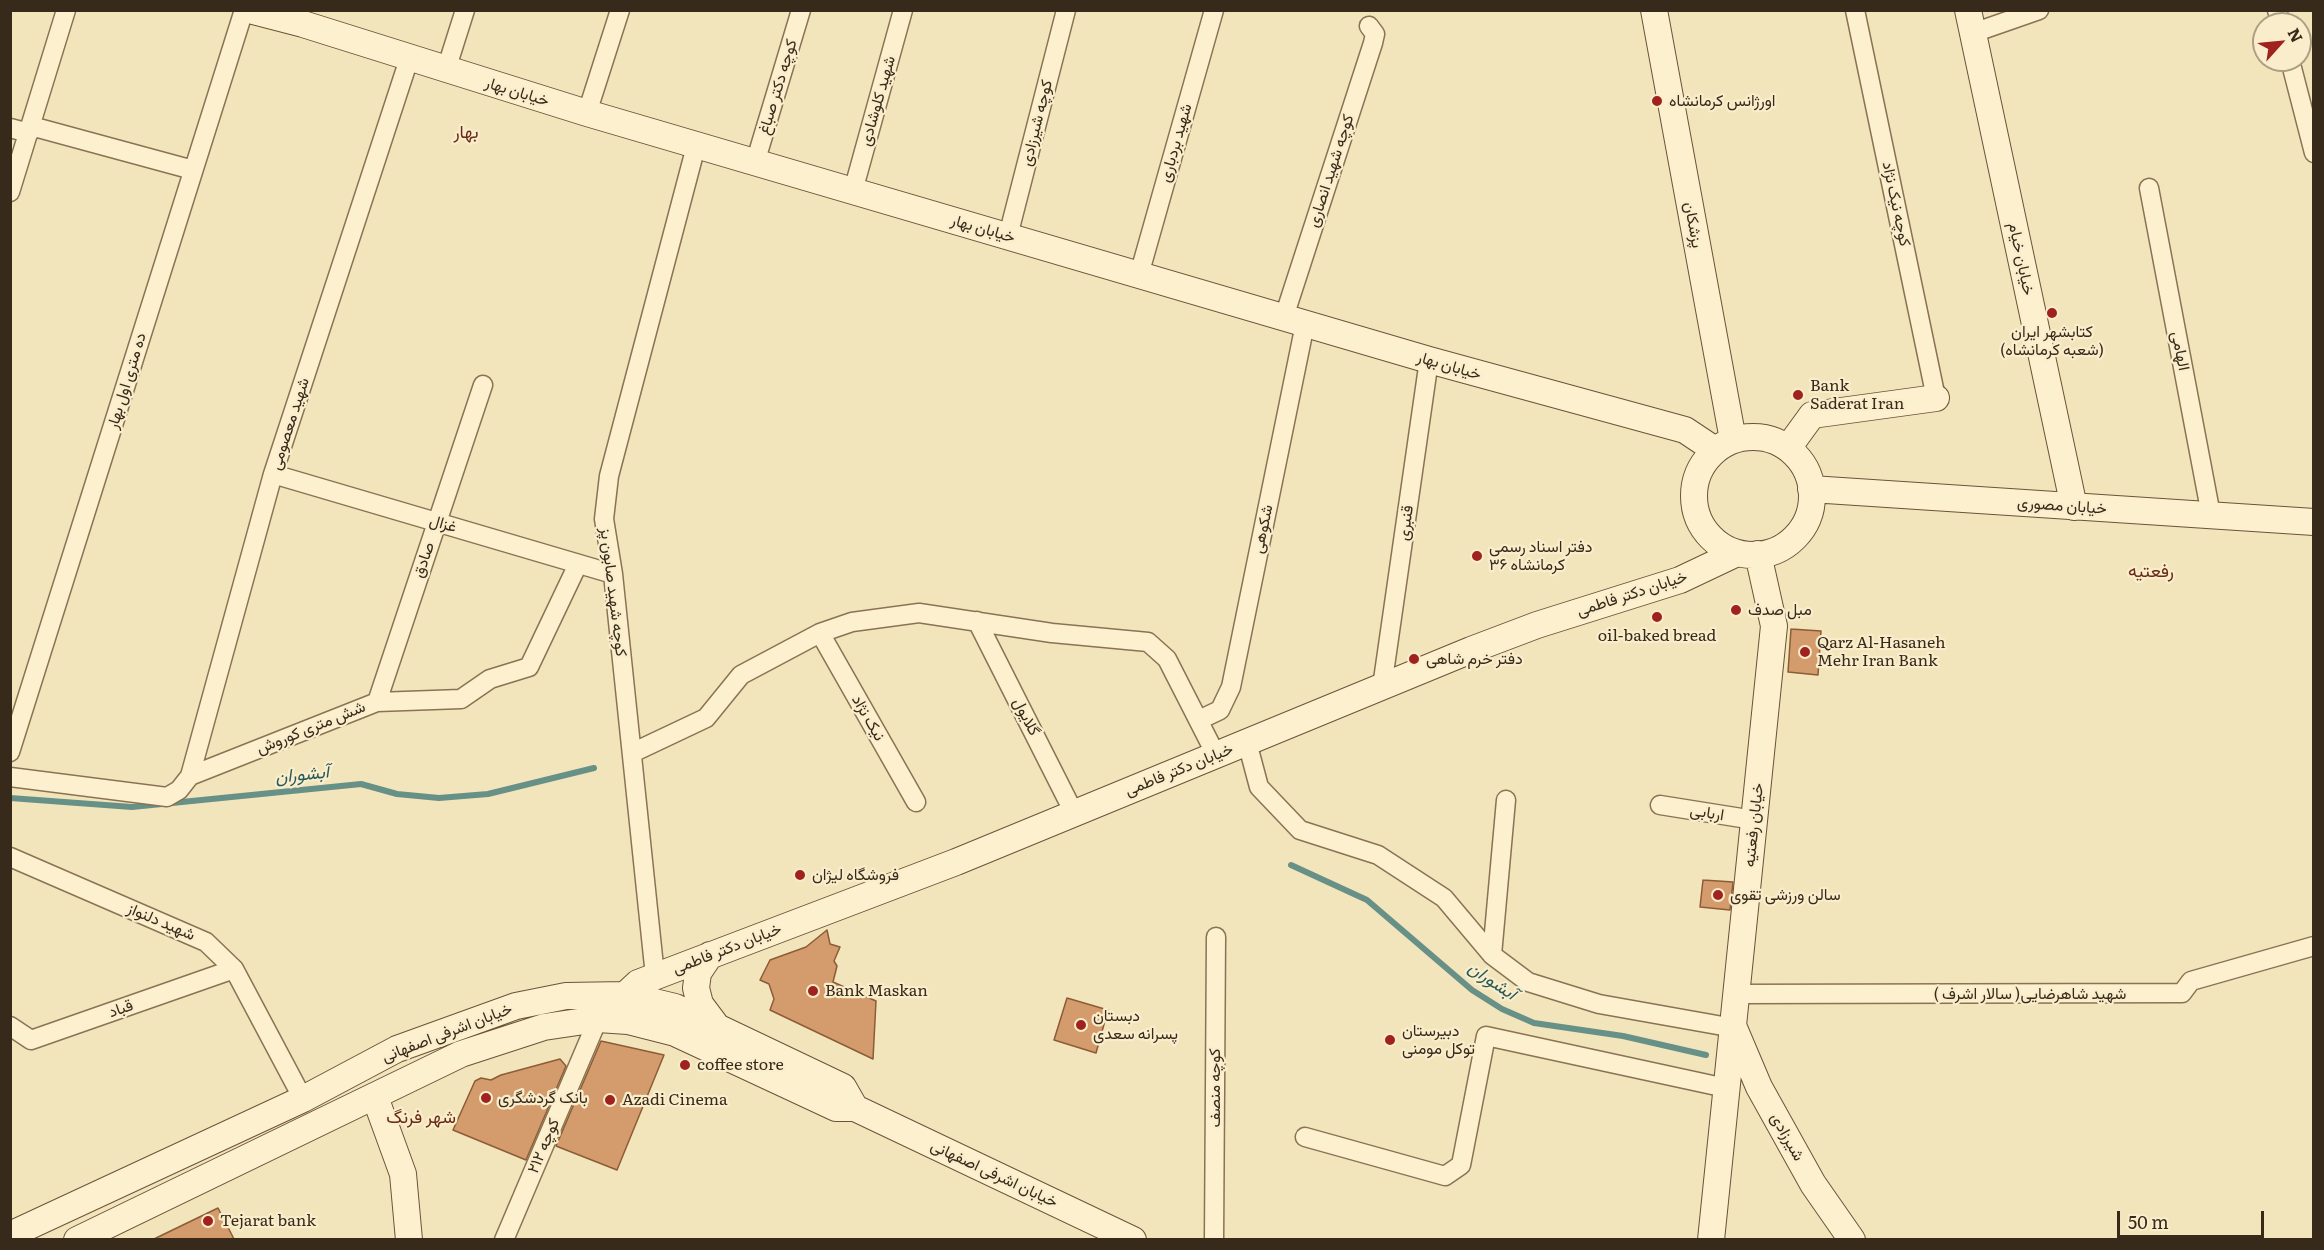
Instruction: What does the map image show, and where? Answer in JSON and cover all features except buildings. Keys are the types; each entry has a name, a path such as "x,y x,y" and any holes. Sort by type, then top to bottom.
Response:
{"main road":[{"name":"خیابان بهار","path":"249,10 305,17 409,59 696,146 1429,360 1685,430 1724,445"},
{"name":"پزشکان","path":"1654,10 1724,445"},
{"name":"خیابان خیام","path":"1970,22 2074,507"},
{"path":"1788,448 1812,415 1936,398"},
{"path":"1751,436 1767,438 1788,448 1799,459 1811,489 1807,520 1799,533 1780,548 1748,554 1719,544 1704,530 1696,511 1695,481 1705,460 1724,445 1751,436"},
{"name":"خیابان مصوری","path":"1811,489 2313,522"},
{"name":"خیابان دکتر فاطمی","path":"625,995 638,983 655,976 957,862 1537,625 1680,580 1748,554"},
{"name":"خیابان رفعتیه","path":"1711,1239 1774,626 1748,554"},
{"path":"710,955 698,974 696,988 700,1004 715,1024"},
{"name":"خیابان اشرفی اصفهانی","path":"10,1235 303,1099 397,1050 516,1006 566,996 625,995 664,1003 715,1024 843,1087 855,1108"},
{"name":"خیابان اشرفی اصفهانی","path":"77,1239 461,1054 544,1027 598,1019 628,1021 675,1033 836,1108 855,1108 1125,1238"},
{"name":"شیرزادی","path":"1734,1028 1759,1087 1813,1184 1852,1239"},
{"path":"375,1097 403,1174 409,1239"}],"street":[{"path":"10,192 66,10"},
{"name":"ده متری اول بهار","path":"10,752 244,10"},
{"path":"446,70 465,10"},
{"path":"587,113 620,10"},
{"name":"کوچه دکتر صباغ","path":"755,163 801,10"},
{"name":"شهید کلوشادی","path":"853,191 903,10"},
{"name":"کوچه شیرزادی","path":"1008,236 1066,10"},
{"name":"شهید بردباری","path":"1139,275 1214,10"},
{"name":"کوچه نیک نژاد","path":"1855,10 1936,398"},
{"path":"1970,22 2039,10"},
{"name":"کوچه شهید انصاری","path":"1295,320 1373,43 1375,34 1369,26"},
{"name":"شهید معصومی","path":"185,783 273,474 409,59"},
{"path":"2293,72 2313,153"},
{"path":"10,128 30,129 193,170"},
{"name":"کوچه شهید صابون پز","path":"655,976 613,574 604,519 609,476 696,146"},
{"name":"الهامی","path":"2149,188 2211,515"},
{"name":"شکوهی","path":"1199,720 1220,710 1231,687 1295,320"},
{"name":"قنبری","path":"1382,687 1429,360"},
{"name":"صادق","path":"377,702 483,385"},
{"name":"غزال","path":"273,474 613,574"},
{"name":"شش متری کوروش","path":"10,777 167,796 185,783 377,702 461,699 490,679 529,667 578,564"},
{"path":"632,753 706,718 741,675 820,633 852,622 919,613 1052,633 1148,642 1167,659 1216,755"},
{"name":"گلایول","path":"977,621 1074,813"},
{"name":"نیک نژاد","path":"820,633 916,801"},
{"path":"1246,742 1259,787 1300,830 1378,855 1435,892 1444,898 1492,955 1528,982 1599,1004 1734,1028"},
{"path":"1492,955 1506,801"},
{"name":"اربابی","path":"1660,805 1754,820"},
{"name":"شهید دلنواز","path":"10,857 206,942 234,969 303,1099"},
{"name":"کوچه منصف","path":"1214,1239 1216,937"},
{"name":"شهید شاهرضایی( سالار اشرف )","path":"1737,994 2182,993 2192,981 2313,946"},
{"name":"قباد","path":"10,1026 31,1040 234,969"},
{"name":"کوچه ۲۱۲","path":"504,1239 598,1019"},
{"path":"1305,1137 1445,1176 1461,1165 1486,1036 1726,1088"}],"waterway":[{"name":"آبشوران","path":"10,798 132,807 361,784 397,794 439,798 488,794 594,768"},
{"name":"آبشوران","path":"1291,865 1367,900 1472,990 1502,1009 1534,1023 1623,1036 1706,1055"}],"place":[{"name":"اورژانس کرمانشاه","path":"1657,101"},
{"name":"کتابشهر ایران (شعبه کرمانشاه)","path":"2052,313"},
{"name":"Bank Saderat Iran","path":"1798,395"},
{"name":"دفتر اسناد رسمی ۳۶ کرمانشاه","path":"1477,556"},
{"name":"مبل صدف","path":"1736,610"},
{"name":"oil-baked bread","path":"1657,617"},
{"name":"Qarz Al-Hasaneh Mehr Iran Bank","path":"1805,652"},
{"name":"دفتر خرم شاهی","path":"1414,659"},
{"name":"فروشگاه لیژان","path":"800,875"},
{"name":"سالن ورزشی تقوی","path":"1718,895"},
{"name":"Bank Maskan","path":"813,991"},
{"name":"دبستان پسرانه سعدی","path":"1081,1025"},
{"name":"دبیرستان توکل مومنی","path":"1390,1040"},
{"name":"coffee store","path":"685,1065"},
{"name":"بانک گردشگری","path":"486,1098"},
{"name":"Azadi Cinema","path":"610,1100"},
{"name":"Tejarat bank","path":"208,1221"}],"district":[{"name":"بهار","path":"466,133"},
{"name":"رفعتیه","path":"2151,572"},
{"name":"شهر فرنگ","path":"421,1118"}]}
